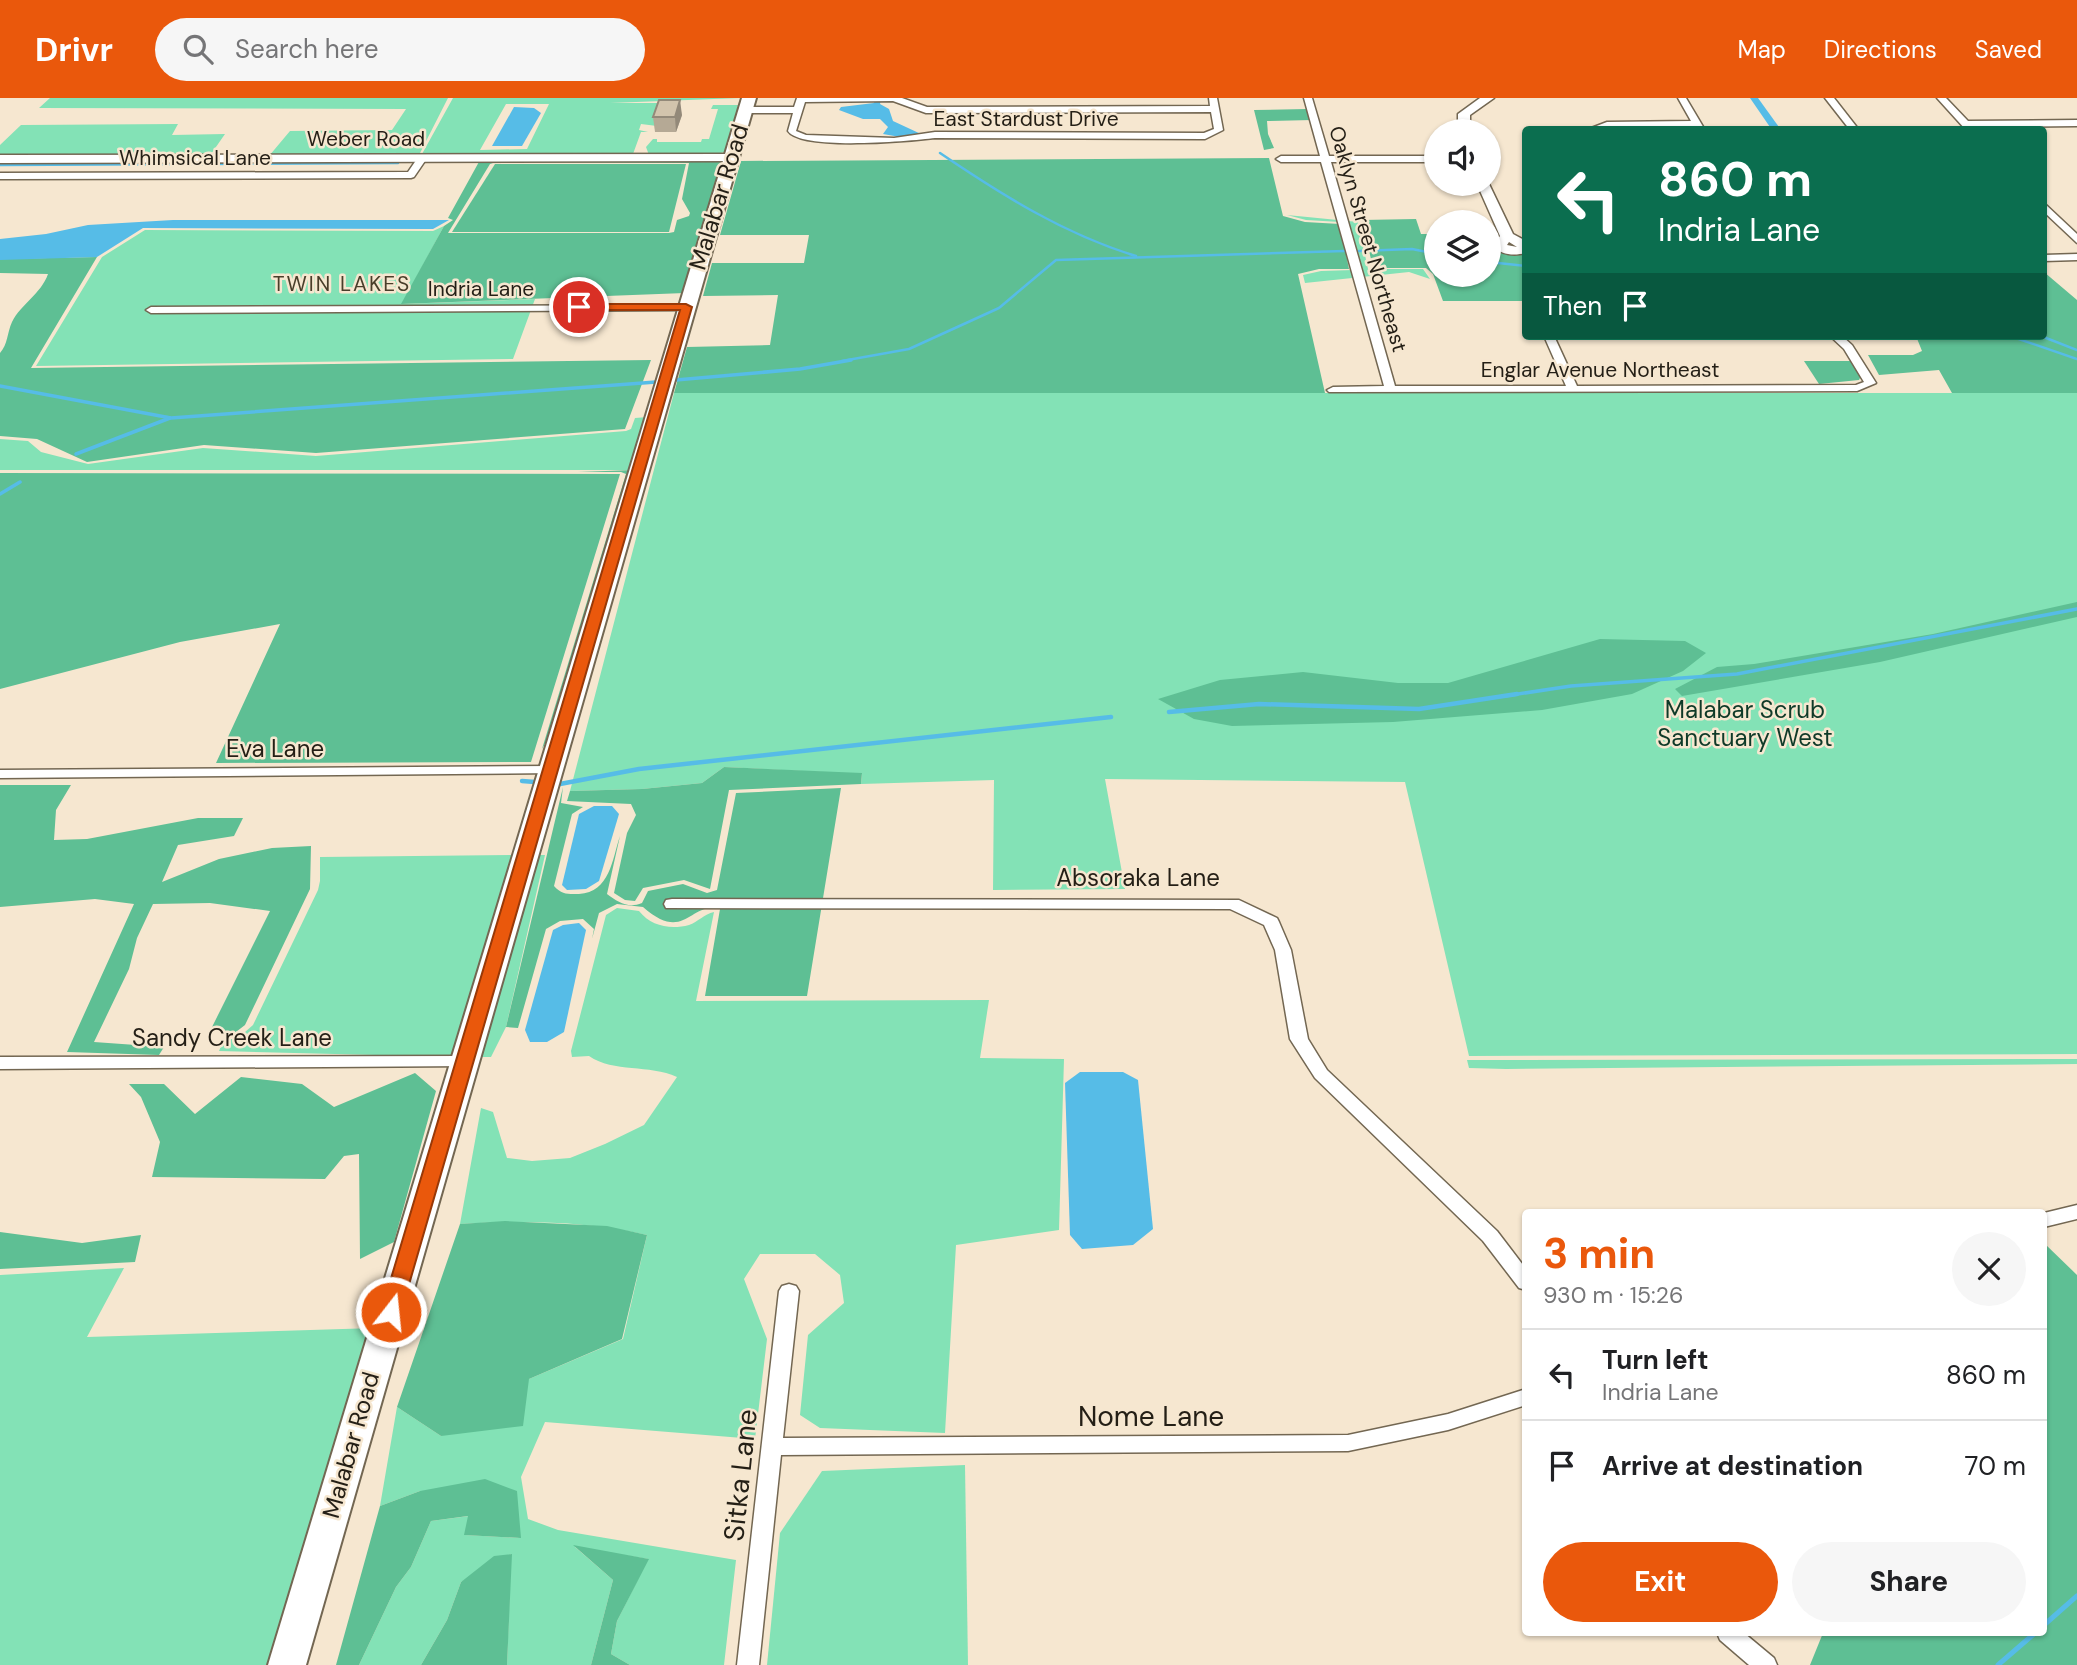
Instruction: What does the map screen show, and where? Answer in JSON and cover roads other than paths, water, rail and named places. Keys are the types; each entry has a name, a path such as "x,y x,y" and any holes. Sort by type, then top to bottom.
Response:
{"main road":[{"name":"Malabar Road","path":"287,1665 747,104"}],"street":[{"path":"747,104 798,110 801,99 894,98 926,110 1214,103"},
{"path":"908,104 917,98"},
{"name":"Oaklyn Street Northeast","path":"1308,98 1391,390"},
{"path":"1464,119 1464,114 1488,98"},
{"path":"1682,98 1698,126"},
{"path":"1829,98 1852,126"},
{"path":"1941,98 1967,126"},
{"name":"East Stardust Drive","path":"798,110 792,131 797,136 884,141 922,137 1205,136 1219,130 1214,103"},
{"path":"1995,126 2077,123"},
{"path":"1605,126 1654,126"},
{"name":"Whimsical Lane","path":"0,176 411,175 422,158"},
{"name":"Weber Road","path":"0,159 731,158"},
{"path":"1281,159 1424,159"},
{"path":"1489,196 1507,236"},
{"path":"2047,209 2077,240"},
{"path":"2047,258 2077,257"},
{"name":"Indria Lane","path":"151,310 686,307"},
{"path":"1551,340 1573,389"},
{"name":"Englar Avenue Northeast","path":"1333,390 1857,388 1871,383 1848,347 1840,340"},
{"name":"Eva Lane","path":"0,774 551,770"},
{"name":"Absoraka Lane","path":"672,904 1233,904 1271,922 1283,950 1299,1039 1321,1074 1490,1236 1522,1278"},
{"name":"Sandy Creek Lane","path":"0,1063 464,1062"},
{"path":"2047,1219 2077,1212"},
{"name":"Sitka Lane","path":"748,1665 789,1291"},
{"name":"Nome Lane","path":"771,1447 1348,1443 1448,1422 1522,1398"},
{"path":"1732,1636 1766,1665"}],"water":[{"path":"875,100 881,100 880,104 889,109 893,121 921,134 900,137 883,134 888,127 880,119 863,119 839,110 841,107 874,103"},
{"path":"514,107 534,108 541,113 522,146 492,146"},
{"path":"173,220 449,220 433,229 143,228 97,257 0,260 0,239 46,234 88,225"},
{"path":"594,806 612,806 619,814 599,881 586,889 567,890 562,885 579,814"},
{"path":"579,923 586,930 564,1032 547,1042 530,1042 525,1030 553,930 563,925"},
{"path":"1080,1072 1123,1072 1138,1080 1153,1229 1133,1245 1082,1249 1070,1235 1065,1083"}],"waterway":[{"path":"1754,98 1774,126"},
{"path":"940,153 1034,212 1084,237 1136,256"},
{"path":"0,165 398,163"},
{"path":"1359,251 1412,249 1424,251"},
{"path":"842,361 909,349 999,308 1056,260 1344,251"},
{"path":"1501,263 1522,266"},
{"path":"2047,338 2077,350"},
{"path":"2022,340 2077,359"},
{"path":"676,380 800,369 851,360"},
{"path":"0,386 171,418 656,382"},
{"path":"76,454 170,418"},
{"path":"0,494 20,482"},
{"path":"1505,696 1571,686 1737,674 2077,609"},
{"path":"1169,712 1259,704 1419,709 1517,694"},
{"path":"560,784 639,769 1111,717"},
{"path":"522,781 535,782"},
{"path":"2047,1622 2077,1596"},
{"path":"1998,1665 2032,1636"}],"district":[{"name":"TWIN LAKES","path":"342,284"}],"park label":[{"name":"Malabar Scrub Sanctuary West","path":"1745,724"}]}
